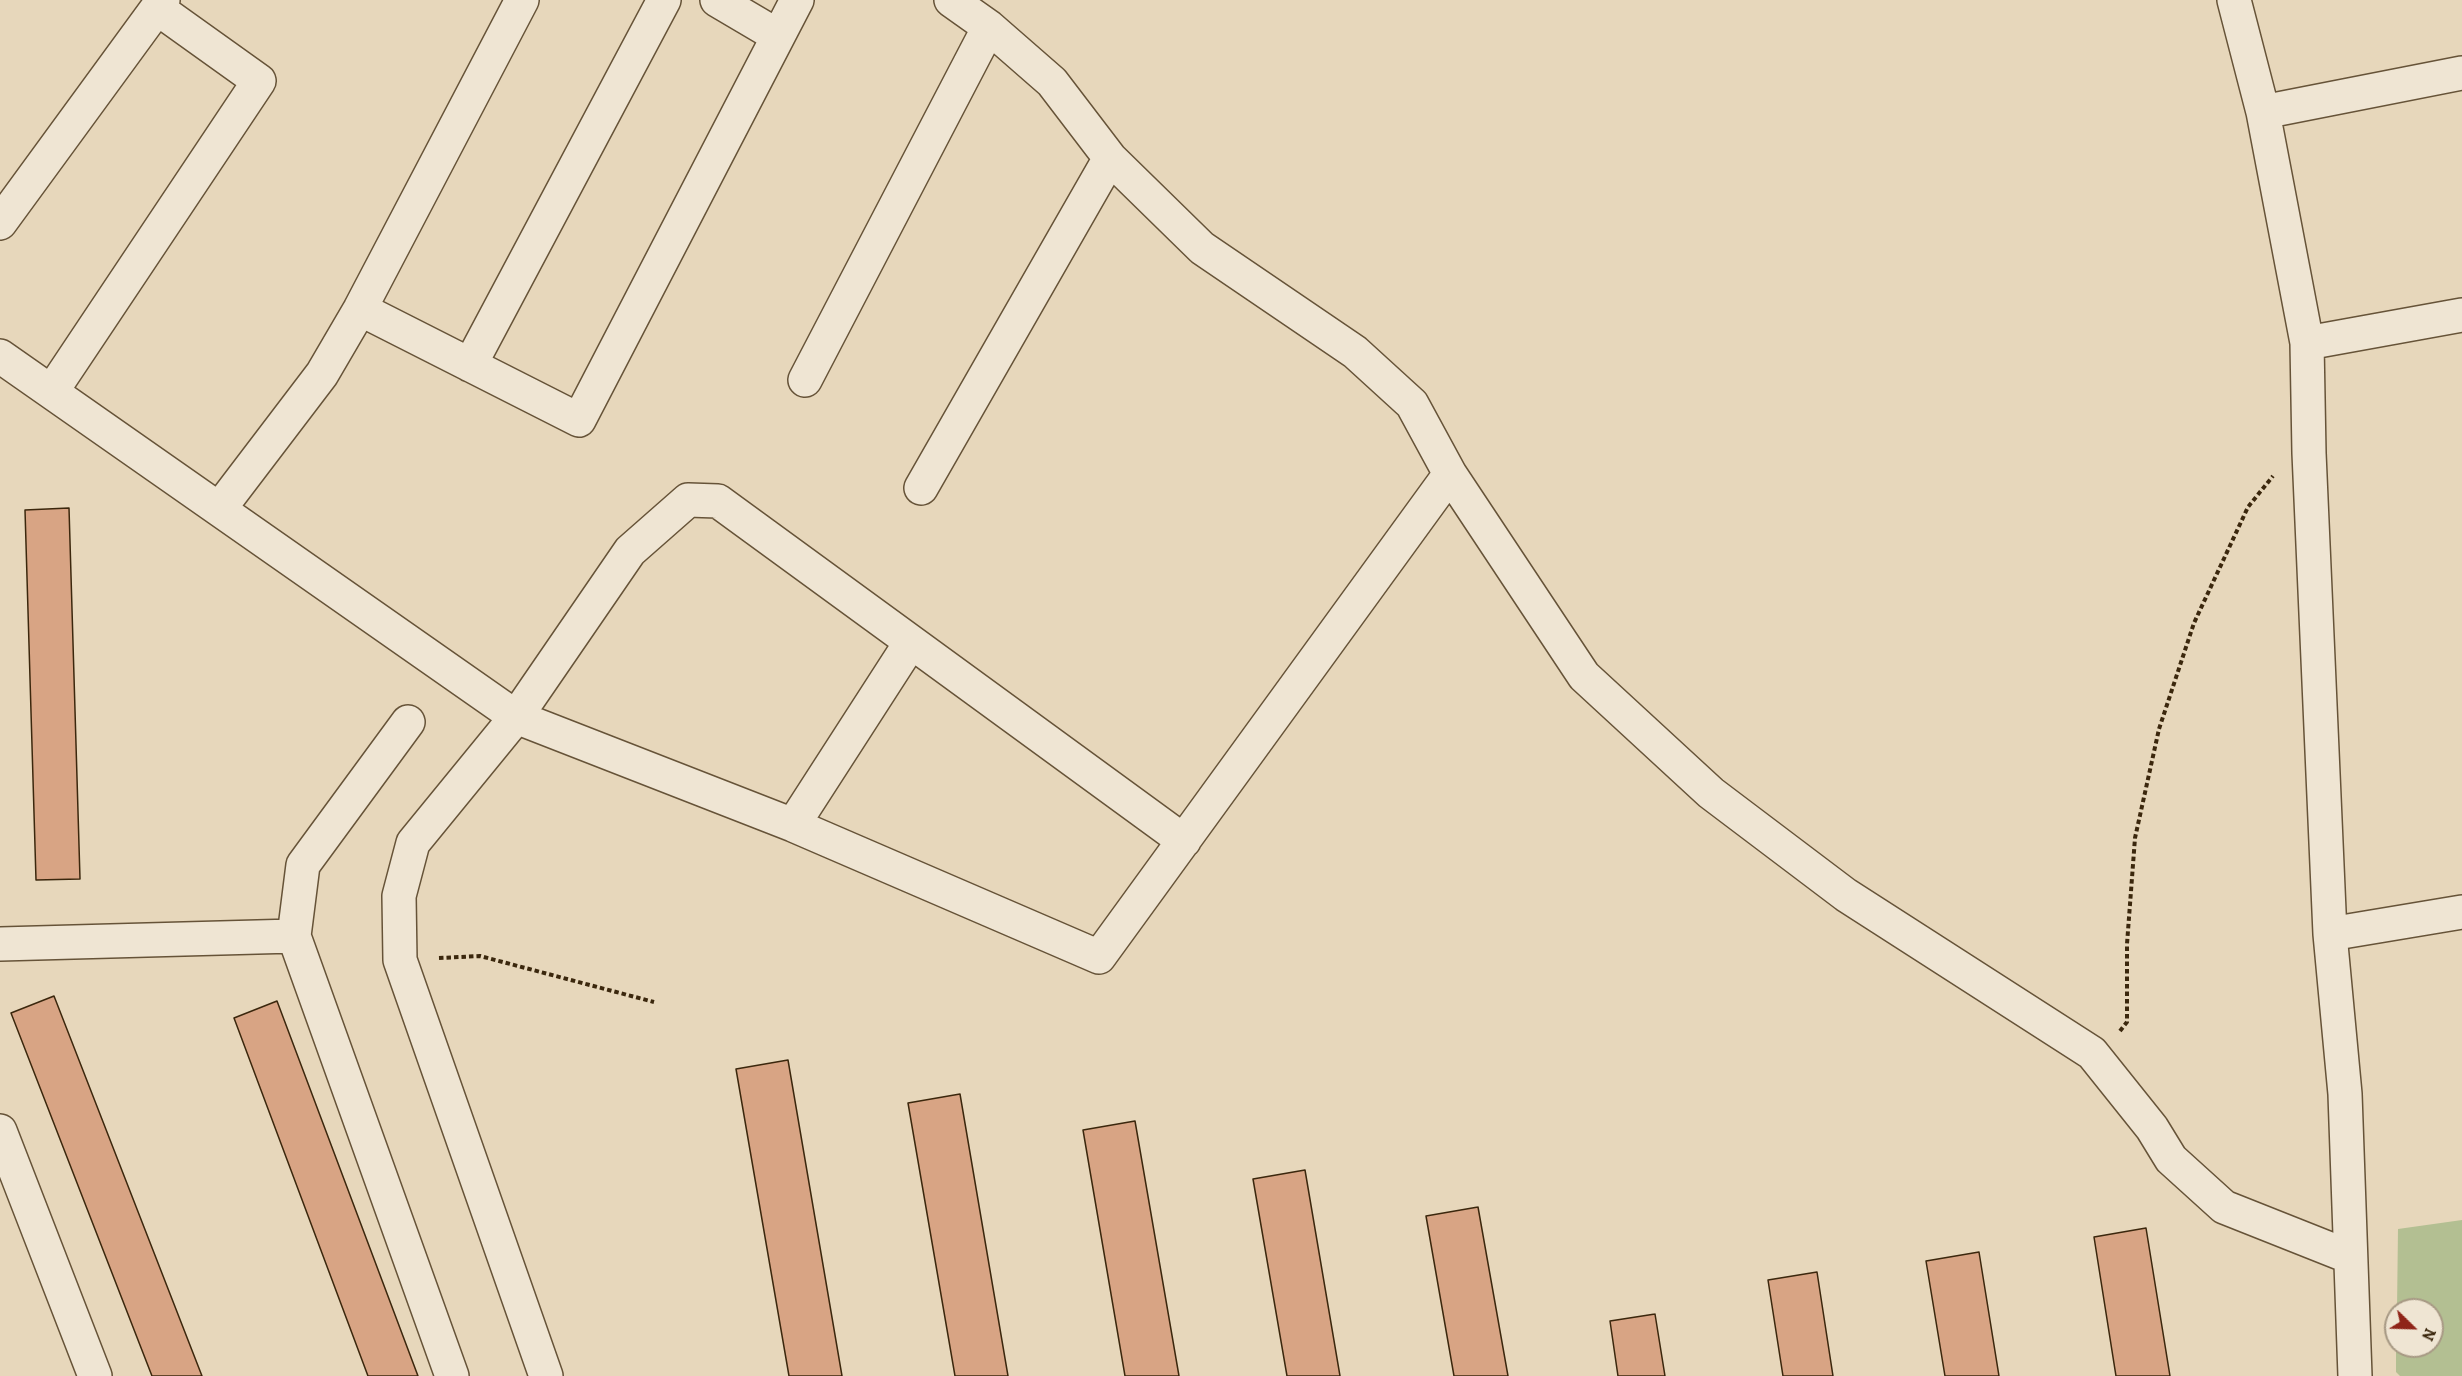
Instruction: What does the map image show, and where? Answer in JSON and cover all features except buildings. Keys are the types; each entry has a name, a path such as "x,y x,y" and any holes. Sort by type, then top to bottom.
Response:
{"street":[{"path":"220,508 321,374 360,309 522,0"},
{"path":"470,365 664,0"},
{"path":"717,0 778,36"},
{"path":"360,309 579,420 797,0"},
{"path":"951,0 989,27 1052,82 1110,158 1202,248 1355,352 1412,405 1450,474 1584,676 1711,793 1846,895 2092,1053 2152,1128 2171,1159 2224,1207 2350,1257"},
{"path":"2234,0 2263,112 2307,343 2308,438 2330,934 2344,1094 2355,1376"},
{"path":"0,223 160,4 259,81 51,391"},
{"path":"805,380 989,27"},
{"path":"2263,112 2462,73"},
{"path":"921,489 1110,158"},
{"path":"2307,343 2462,315"},
{"path":"0,356 516,717 793,825 1099,957 1450,474"},
{"path":"546,1376 400,960 399,896 413,843 516,717 630,551 688,500 718,501 1184,841"},
{"path":"793,825 911,642"},
{"path":"408,722 303,865 294,936 452,1376"},
{"path":"2330,934 2462,912"},
{"path":"0,944 294,936"},
{"path":"0,1131 95,1376"}],"path":[{"path":"2097,1060 2127,1022 2127,944 2135,838 2159,729 2194,623 2248,507 2299,445 2308,438"},
{"path":"400,960 480,956 654,1002"}],"green space":[{"path":"2462,1220 2462,1376 2400,1376 2396,1372 2396,1358 2444,1358 2444,1298 2397,1298 2398,1229"}]}
